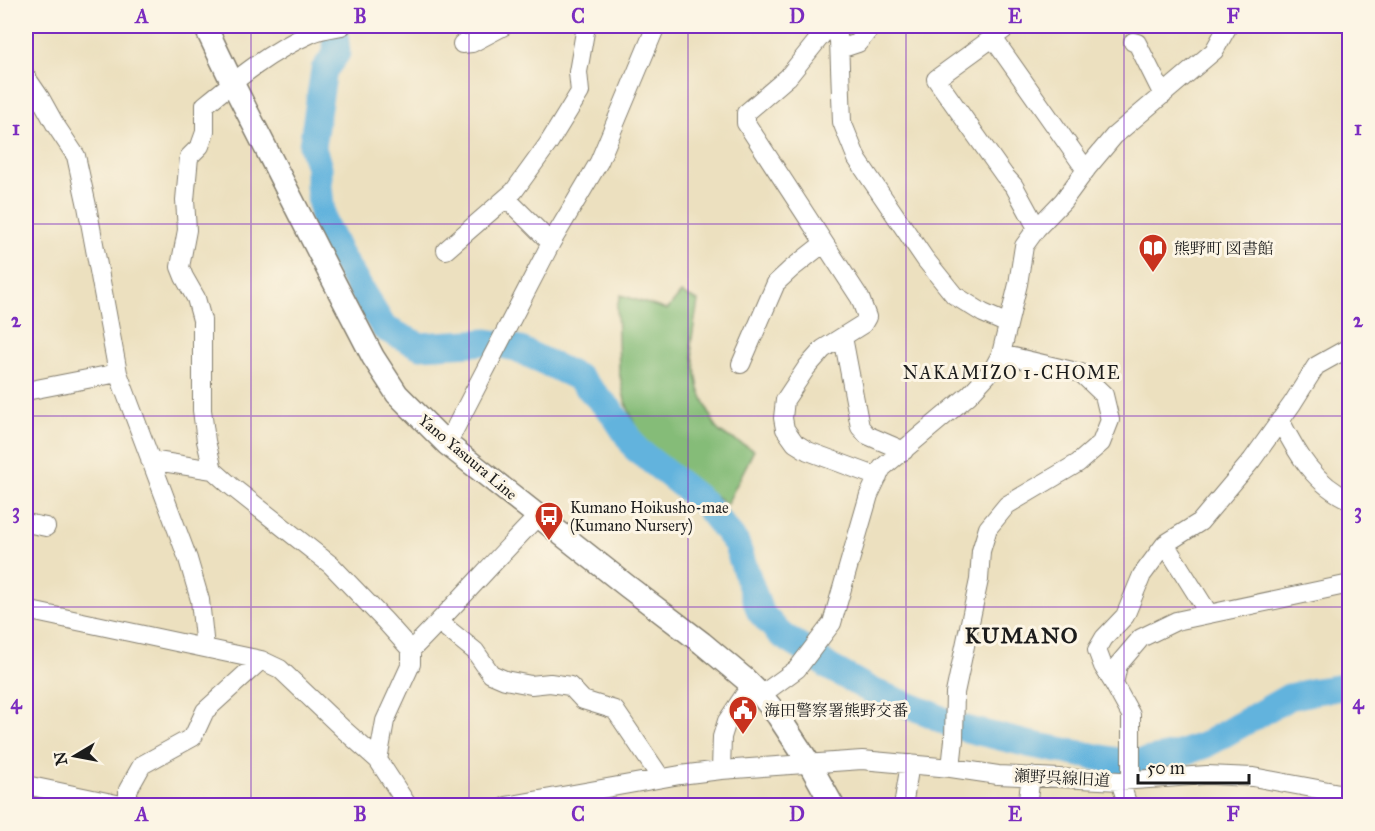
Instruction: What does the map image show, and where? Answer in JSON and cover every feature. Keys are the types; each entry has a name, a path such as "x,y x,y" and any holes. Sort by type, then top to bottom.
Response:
{"main road":[{"name":"Yano Yasuura Line","path":"206,26 232,82 373,357 397,394 447,444 702,643 756,690 778,717 809,763 833,806"}],"street":[{"path":"213,470 202,410 202,320 196,298 180,267 186,230 185,200 189,157 200,146 205,132 205,105 270,55 312,33 342,26"},
{"path":"462,44 472,43 504,26"},
{"path":"446,250 514,191 548,144 580,92 578,72 586,26"},
{"path":"447,444 551,243 598,162 656,26"},
{"path":"878,477 808,451 795,443 785,429 783,418 785,400 807,367 823,349 863,324 867,317 860,298 746,123 746,113 788,77 831,26 839,40 842,122 856,159 925,259 954,295 983,313 1008,324"},
{"path":"840,49 858,43 872,26"},
{"path":"1009,26 936,78 1014,186 1037,228"},
{"path":"722,770 722,737 727,721 756,690 797,669 832,623 869,495 882,468 969,395 993,369 1001,354 1018,284 1024,246 1114,136 1214,51 1228,26"},
{"path":"993,38 1086,170"},
{"path":"1133,42 1137,43 1143,53 1163,94"},
{"path":"26,76 76,156 118,373 188,559 200,600 206,648"},
{"path":"506,198 551,243"},
{"path":"741,363 776,283 824,243"},
{"path":"843,337 860,427 867,435 904,451"},
{"path":"1128,806 1131,715 1103,666 1097,650 1104,638 1125,616 1142,575 1166,544 1200,522 1252,459 1316,366 1350,347"},
{"path":"951,768 955,693 979,580 981,551 988,528 1007,505 1078,463 1101,443 1110,420 1104,395 1081,373 1001,354"},
{"path":"26,391 118,373"},
{"path":"1280,420 1290,441 1310,471 1338,495 1350,500"},
{"path":"150,460 213,470 331,565 411,650 411,664 385,721 378,760"},
{"path":"411,650 538,516"},
{"path":"26,523 46,526"},
{"path":"1166,544 1209,614"},
{"path":"1114,684 1118,665 1141,638 1176,621 1350,585"},
{"path":"26,610 261,660 280,669 378,760 408,806"},
{"path":"439,622 475,651 490,674 505,680 531,685 550,683 570,686 583,700 615,710 661,778"},
{"path":"26,785 127,806 128,790 142,765 193,737 205,711 261,660"},
{"name":"瀬野呉線旧道","path":"506,806 534,803 661,778 722,770 862,760 951,768 998,775 1031,776 1128,771 1253,777 1350,795"},
{"path":"903,806 910,764"},
{"path":"1027,806 1031,776"}],"green space":[{"path":"681,293 698,301 691,344 699,389 716,428 721,433 754,450 727,504 652,452 635,425 625,401 619,371 617,305 621,295 667,310"}],"waterway":[{"path":"334,26 337,53 324,70 312,146 319,167 323,221 339,254 384,328 420,346 487,342 516,348 579,378 612,412 636,449 703,502 736,543 760,612 780,634 829,667 872,691 931,714 954,726 1028,744 1118,761 1140,762 1176,755 1205,745 1289,697 1350,686"}],"place":[{"name":"熊野町 図書館","path":"1153,274"},
{"name":"Kumano Hoikusho-mae (Kumano Nursery)","path":"549,542"},
{"name":"海田警察署熊野交番","path":"743,736"}],"district":[{"name":"NAKAMIZO 1-CHOME","path":"1012,373"},
{"name":"KUMANO","path":"1022,635"}]}
